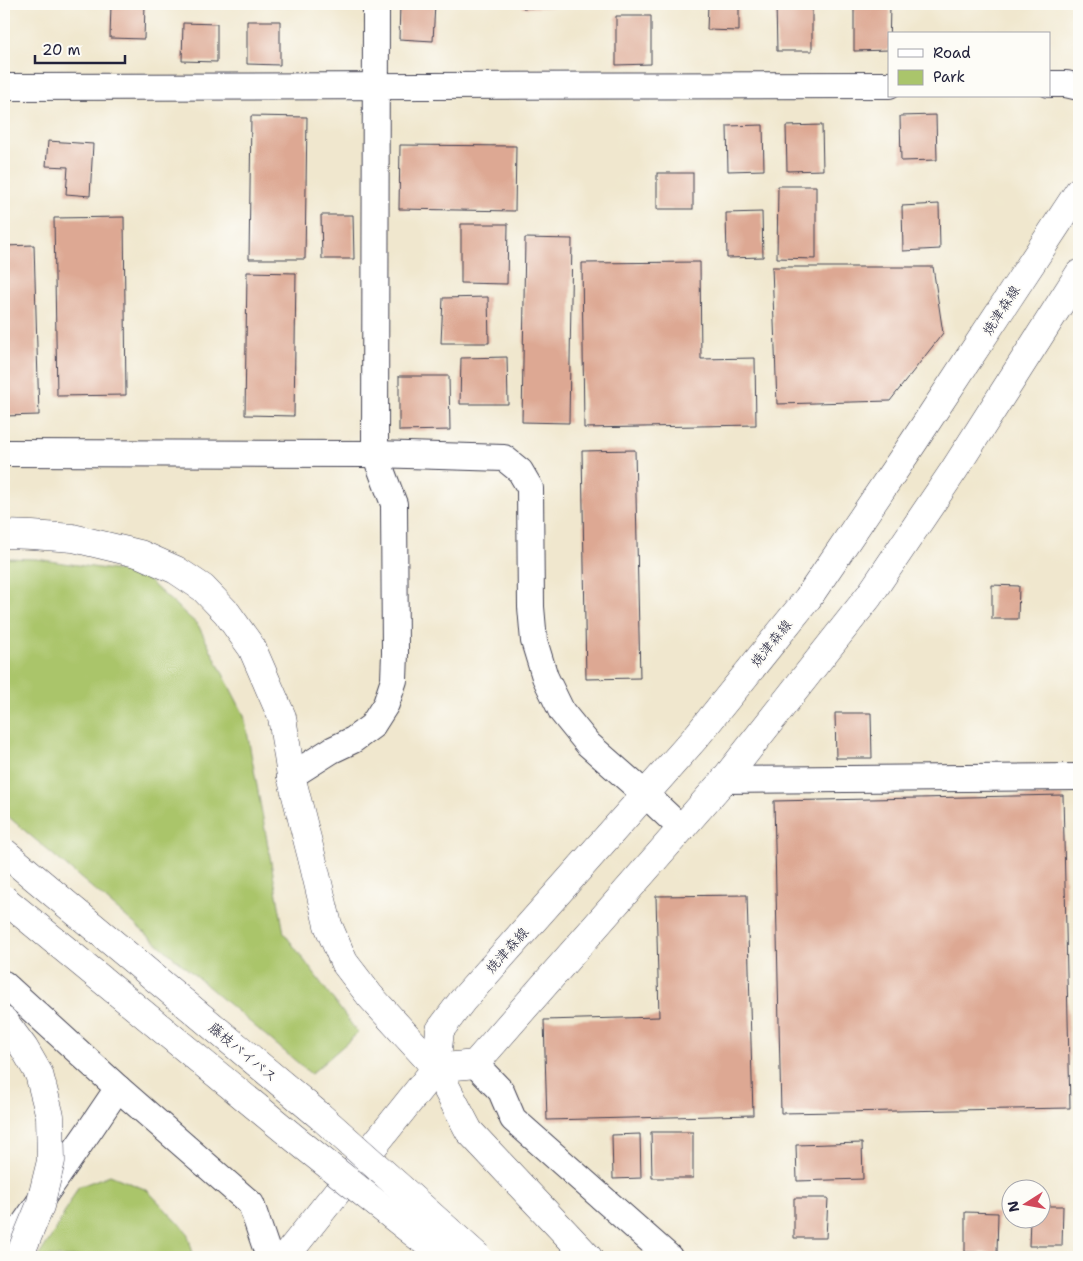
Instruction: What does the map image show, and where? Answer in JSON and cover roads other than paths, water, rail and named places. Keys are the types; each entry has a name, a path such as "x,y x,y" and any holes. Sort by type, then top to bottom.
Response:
{"main road":[{"name":"焼津森線","path":"436,1068 440,1030 462,1001 696,737 808,598 1079,191"},
{"path":"285,1257 436,1068 475,1064 724,780 869,596 954,470 1079,274"},
{"path":"4,534 73,538 140,554 176,570 203,588 227,613 252,648 282,717 291,776 328,925 344,962 370,996 436,1068 469,1131 588,1257"},
{"name":"藤枝バイパス","path":"4,852 320,1116 478,1257"},
{"path":"4,899 304,1146 444,1257"},
{"path":"4,1021 24,1048 39,1074 50,1116 51,1161 40,1206 19,1257"}],"street":[{"path":"291,776 372,726 386,704 394,680 394,504 375,454 376,4"},
{"path":"1050,84 1066,84 1079,87"},
{"path":"4,87 888,85"},
{"path":"4,453 375,454 504,458 520,471 530,488 531,607 534,641 545,677 562,712 588,744 682,829"},
{"path":"724,780 1079,777"},
{"path":"4,984 118,1088 251,1204 269,1257"},
{"path":"475,1064 501,1091 513,1119 669,1257"},
{"path":"4,1253 118,1088"}]}
